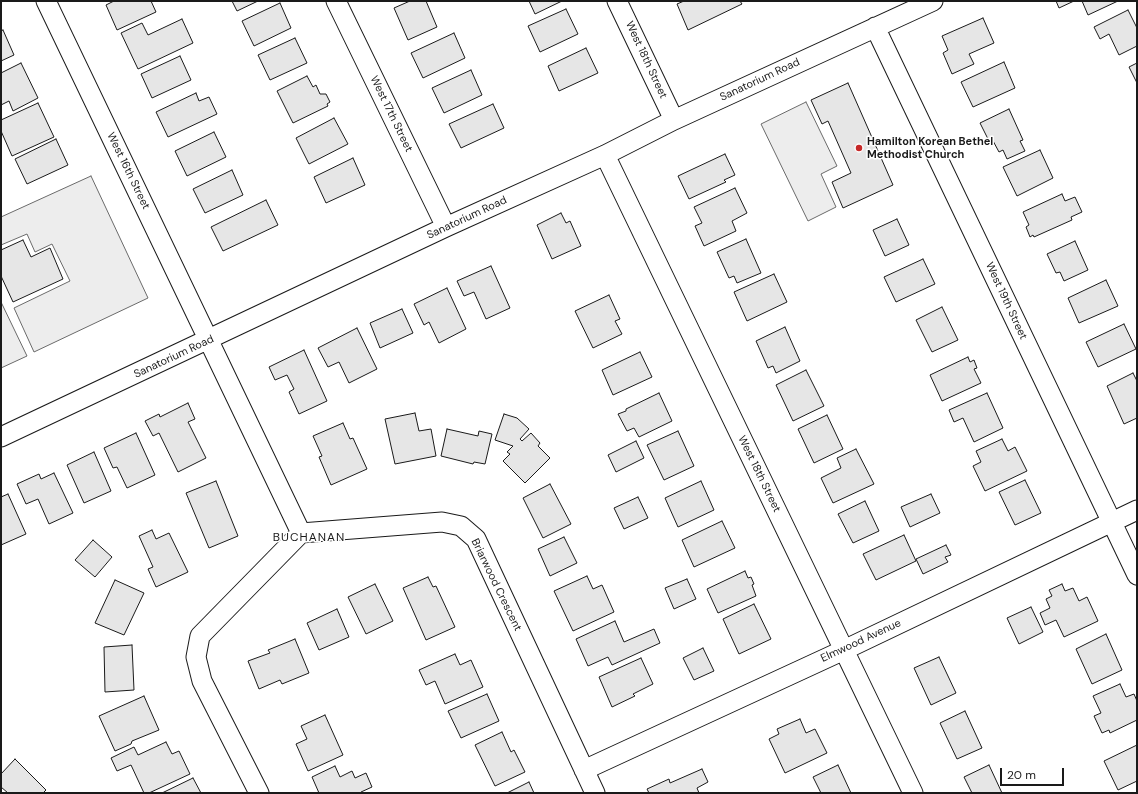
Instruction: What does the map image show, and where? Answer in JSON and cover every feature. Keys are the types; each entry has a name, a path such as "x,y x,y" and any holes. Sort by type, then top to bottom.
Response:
{"street":[{"name":"West 16th Street","path":"46,1 210,340"},
{"name":"West 17th Street","path":"336,1 446,227"},
{"name":"West 18th Street","path":"618,1 674,120"},
{"name":"Sanatorium Road","path":"1,437 210,340 446,227 605,155 674,120 875,27 906,7 933,1"},
{"name":"West 19th Street","path":"875,27 1137,575"},
{"name":"West 18th Street","path":"605,155 913,793"},
{"path":"210,340 301,533 200,636 196,657 202,681 259,793"},
{"name":"Elmwood Avenue","path":"584,770 844,650 1137,510"},
{"name":"Briarwood Crescent","path":"301,533 442,522 461,526 476,539 595,793"}],"shaded area":[{"path":"806,102 837,166 821,174 836,207 808,221 761,124"},
{"path":"91,176 148,298 34,352 14,308 70,281 52,244 35,252 27,234 1,245 1,217"},
{"path":"1,302 27,356 1,368"}],"building":[{"path":"114,1 151,1 156,12 117,30 106,5"},
{"path":"232,1 258,1 237,11"},
{"path":"410,1 426,1 437,27 408,40 394,8"},
{"path":"529,1 562,1 535,14"},
{"path":"684,1 740,1 742,4 688,30 677,4"},
{"path":"1056,1 1074,1 1059,8"},
{"path":"1082,1 1118,1 1088,15"},
{"path":"280,3 291,28 254,46 242,21"},
{"path":"566,9 578,34 540,52 528,26"},
{"path":"1128,10 1137,28 1137,46 1119,55 1109,34 1100,39 1094,27"},
{"path":"983,18 994,43 969,54 974,64 952,74 943,53 948,50 942,36"},
{"path":"182,19 193,43 138,69 121,33 142,23 148,35"},
{"path":"3,30 14,55 1,61 1,31"},
{"path":"454,33 465,58 423,78 411,53"},
{"path":"295,38 307,63 270,80 258,55"},
{"path":"586,48 598,73 559,91 548,66"},
{"path":"180,56 191,80 152,98 141,74"},
{"path":"1004,62 1015,88 973,107 961,82"},
{"path":"21,63 38,98 13,111 9,101 1,105 1,73"},
{"path":"1137,63 1137,83 1129,67"},
{"path":"471,70 482,95 444,113 432,88"},
{"path":"307,76 313,87 316,85 320,94 326,94 330,102 327,104 328,106 293,123 277,91"},
{"name":"Hamilton Korean Bethel Methodist Church","path":"848,83 893,185 843,208 832,182 851,173 828,121 822,124 811,100"},
{"path":"196,93 199,101 209,97 217,114 168,137 156,112"},
{"path":"38,103 54,137 12,156 1,131 1,120"},
{"path":"493,104 504,128 461,148 449,124"},
{"path":"1009,109 1023,140 1020,141 1025,151 1007,159 1003,150 999,152 992,139 989,141 980,123"},
{"path":"334,118 348,144 309,164 296,138"},
{"path":"214,132 226,157 187,176 175,151"},
{"path":"56,139 68,165 27,184 15,159"},
{"path":"1040,150 1053,178 1017,196 1003,167"},
{"path":"725,154 735,175 724,180 726,182 689,199 678,176"},
{"path":"353,158 365,185 326,203 314,177"},
{"path":"232,170 243,195 205,213 193,189"},
{"path":"735,188 747,213 732,221 736,231 704,246 695,226 702,223 694,207"},
{"path":"1062,194 1065,201 1075,197 1082,212 1071,217 1072,220 1034,237 1033,235 1030,237 1026,227 1029,225 1023,212"},
{"path":"266,200 278,225 223,251 211,227"},
{"path":"561,213 566,223 570,221 581,246 552,259 537,225"},
{"path":"897,219 909,245 885,256 873,230"},
{"path":"746,239 761,273 737,283 734,276 729,278 717,252"},
{"path":"23,240 31,257 50,248 63,279 13,302 1,276 1,250"},
{"path":"1075,241 1088,270 1064,281 1060,272 1056,273 1047,254"},
{"path":"923,259 935,284 896,302 884,277"},
{"path":"491,266 510,308 486,319 474,292 464,296 457,281"},
{"path":"774,274 787,302 747,321 734,292"},
{"path":"1106,280 1118,306 1079,323 1068,298"},
{"path":"447,288 466,329 439,343 429,322 424,325 414,304"},
{"path":"609,295 620,319 615,321 622,334 593,348 575,311"},
{"path":"942,307 958,340 932,352 916,320"},
{"path":"402,309 413,333 380,348 370,323"},
{"path":"1124,324 1136,349 1098,367 1086,342"},
{"path":"785,327 800,361 776,373 773,366 768,368 756,341"},
{"path":"357,328 377,369 349,383 339,362 328,367 318,348"},
{"path":"304,350 327,401 299,414 289,392 294,389 287,375 275,380 269,367"},
{"path":"640,352 652,377 613,395 602,370"},
{"path":"968,357 970,362 974,360 977,368 974,369 981,383 942,401 930,375"},
{"path":"806,370 824,406 793,421 776,385"},
{"path":"1133,373 1137,381 1137,418 1124,424 1107,386"},
{"path":"659,393 672,421 639,437 634,428 627,431 618,414"},
{"path":"987,393 1003,428 974,442 963,418 954,422 949,410"},
{"path":"188,403 195,419 188,422 206,458 178,472 159,433 153,436 145,421 159,414 160,417"},
{"path":"415,413 419,431 431,429 436,456 395,464 385,419"},
{"path":"504,414 517,418 529,429 520,439 522,441 531,433 540,443 538,446 550,458 525,483 503,461 510,454 507,452 513,446 495,440"},
{"path":"827,415 843,449 814,463 798,429"},
{"path":"343,423 350,439 353,438 367,469 331,485 319,457 322,456 313,436"},
{"path":"447,429 478,436 479,431 492,434 485,464 474,462 473,464 441,456"},
{"path":"678,431 694,466 664,480 647,445"},
{"path":"136,433 155,475 127,488 117,467 113,468 104,448"},
{"path":"1002,439 1008,451 1015,447 1027,471 985,491 973,466 981,462 976,451"},
{"path":"636,441 644,458 616,472 608,455"},
{"path":"856,449 874,484 833,503 821,478 841,468 837,458"},
{"path":"94,452 111,491 84,503 67,465"},
{"path":"54,473 73,513 49,524 38,499 26,504 17,484 39,474 41,479"},
{"path":"1025,480 1041,513 1015,525 999,492"},
{"path":"216,481 238,536 209,548 186,493"},
{"path":"701,481 714,510 678,527 665,498"},
{"path":"550,484 571,524 543,538 523,498"},
{"path":"8,494 26,534 1,545 1,497"},
{"path":"931,494 940,513 910,527 901,507"},
{"path":"638,497 648,518 624,529 614,508"},
{"path":"865,501 879,531 853,543 838,514"},
{"path":"722,521 735,548 694,567 682,540"},
{"path":"152,530 156,539 169,533 188,572 156,587 148,569 153,567 139,536"},
{"path":"904,535 916,561 876,580 863,554"},
{"path":"564,537 577,563 550,576 538,549"},
{"path":"93,540 112,557 95,577 75,560"},
{"path":"946,545 951,555 945,557 948,562 923,574 916,559"},
{"path":"745,571 748,578 751,577 756,596 718,613 707,589"},
{"path":"587,576 593,589 602,585 614,612 573,631 554,591"},
{"path":"428,577 433,587 436,586 455,627 426,640 403,588"},
{"path":"687,579 696,599 674,609 665,588"},
{"path":"115,580 144,593 124,635 95,623"},
{"path":"375,584 393,621 366,634 348,597"},
{"path":"1062,584 1065,591 1073,588 1079,601 1087,597 1098,621 1064,637 1056,620 1045,625 1040,613 1050,608 1046,599 1052,596 1049,590"},
{"path":"754,604 771,639 739,654 723,619"},
{"path":"1031,607 1043,632 1019,644 1007,618"},
{"path":"337,609 349,637 319,650 307,623"},
{"path":"615,621 624,642 654,629 660,643 612,665 608,657 588,666 576,639"},
{"path":"1106,634 1122,670 1092,684 1076,649"},
{"path":"295,639 309,673 282,684 280,680 259,689 248,661 270,653 268,650"},
{"path":"132,645 134,690 105,692 104,647"},
{"path":"703,648 714,671 694,680 683,658"},
{"path":"455,654 460,665 471,660 483,687 445,704 435,681 426,685 419,670"},
{"path":"939,657 956,693 931,705 914,668"},
{"path":"641,658 653,684 633,694 635,696 612,707 599,677"},
{"path":"1120,684 1126,697 1134,694 1137,701 1137,720 1110,733 1109,730 1102,733 1094,716 1101,713 1093,696"},
{"path":"487,694 499,721 461,738 448,711"},
{"path":"144,696 159,730 132,741 131,744 115,751 99,716"},
{"path":"965,711 982,748 957,759 940,723"},
{"path":"325,715 343,755 308,771 296,744 307,739 301,726"},
{"path":"800,719 806,733 815,729 827,753 785,773 769,739 779,734 777,729"},
{"path":"502,732 511,752 514,750 525,772 495,786 475,745"},
{"path":"166,742 172,754 179,751 190,774 149,793 144,793 131,765 117,771 111,758 134,747 138,755"},
{"path":"1137,745 1137,781 1118,790 1104,761"},
{"path":"15,759 46,790 43,793 8,793 1,787 1,774"},
{"path":"838,765 851,793 821,793 813,777"},
{"path":"989,765 1002,793 972,793 964,777"},
{"path":"335,766 340,777 352,771 355,778 366,773 372,787 361,792 362,793 319,793 312,777"},
{"path":"702,769 708,782 697,788 699,793 649,793 647,789 669,779 670,783"},
{"path":"193,778 201,793 162,793"},
{"path":"529,782 534,793 507,793"}],"place":[{"name":"Hamilton Korean Bethel Methodist Church","path":"859,148"}],"district":[{"name":"BUCHANAN","path":"309,538"}]}
